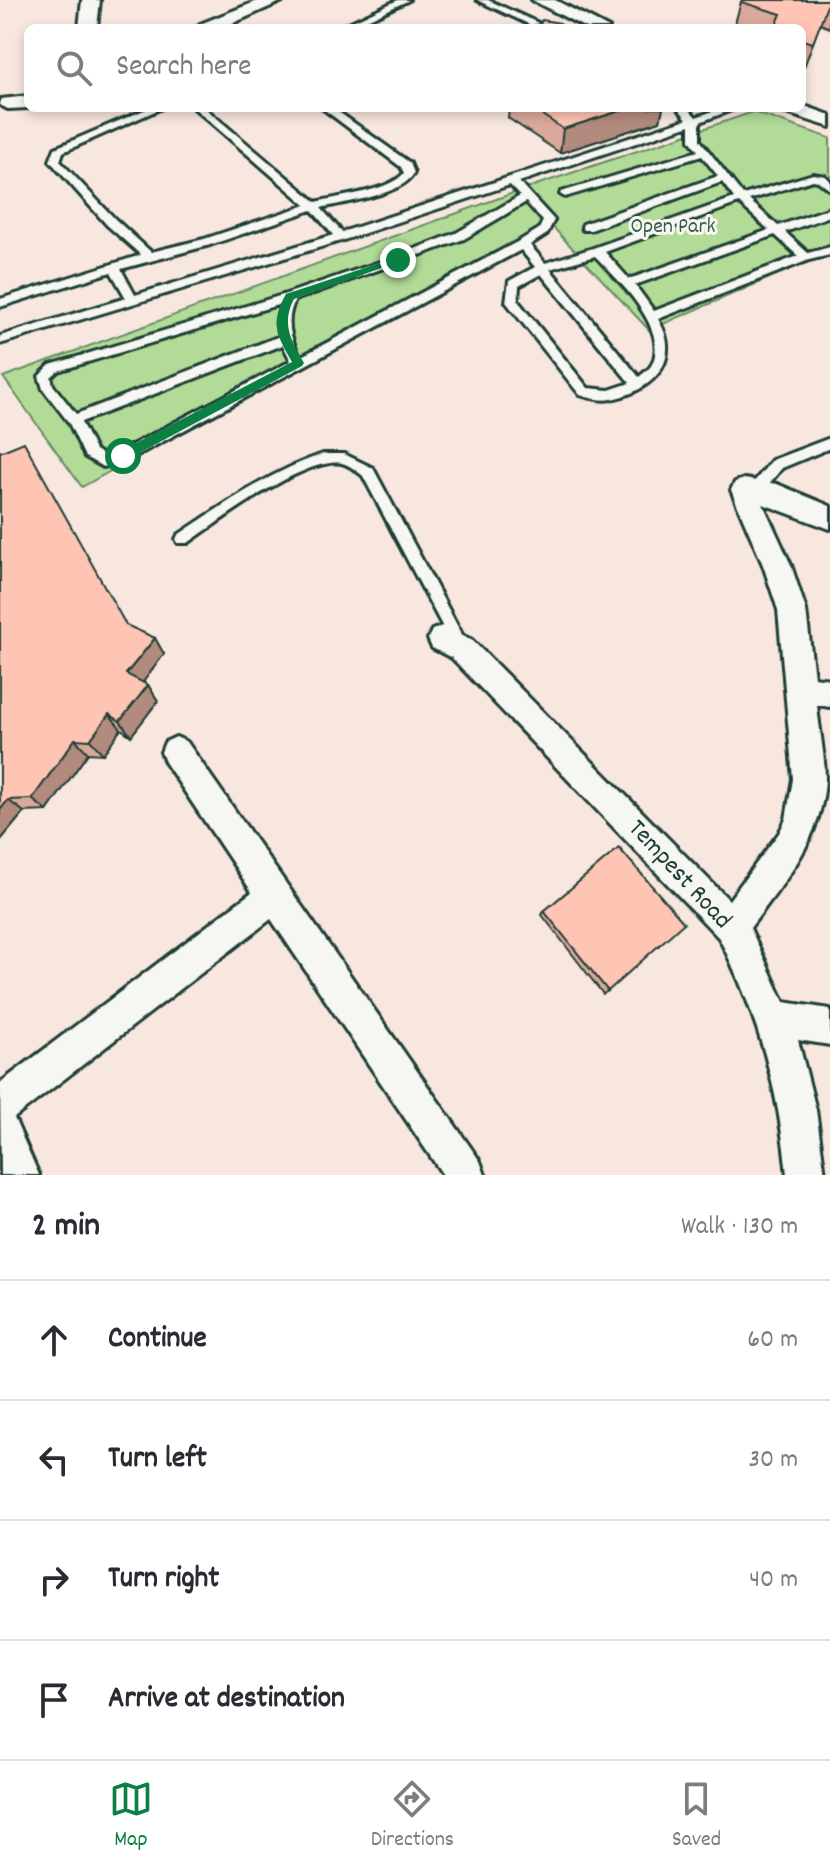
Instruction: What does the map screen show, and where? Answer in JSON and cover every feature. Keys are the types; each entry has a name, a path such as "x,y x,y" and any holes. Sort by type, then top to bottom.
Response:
{"street":[{"path":"88,24 91,0"},
{"path":"216,24 276,0"},
{"path":"541,0 592,24"},
{"path":"802,112 830,121"},
{"path":"731,926 791,845 819,780 800,689 792,610 749,491 777,495 830,518"},
{"name":"Tempest Road","path":"452,644 731,926 755,969 794,1084 806,1175"},
{"path":"800,689 830,693"},
{"path":"176,752 466,1175"},
{"path":"0,1106 275,895"},
{"path":"774,1018 830,1027"},
{"path":"0,1129 20,1175"}],"lane":[{"path":"352,24 405,0"},
{"path":"481,0 535,24"},
{"path":"148,112 59,150 55,161 111,222 149,256"},
{"path":"204,112 314,206 340,237"},
{"path":"0,303 149,256 206,242 314,206 392,187 406,179 409,173 406,165 333,112"},
{"path":"686,112 695,122 695,140 741,199 806,257"},
{"path":"0,340 340,237 721,112"},
{"path":"565,194 705,152"},
{"path":"587,227 725,177"},
{"path":"597,251 654,316 662,352 659,365 638,385 609,395 584,392 512,302 513,284 542,268 741,199 813,177 821,178 830,187"},
{"path":"512,181 549,220 543,231 123,456 103,462 90,453 74,420 47,386 45,376 54,368 290,297 460,236 527,197"},
{"path":"626,284 830,212"},
{"path":"523,244 638,385"},
{"path":"654,316 806,257 830,251"},
{"path":"115,268 132,299"},
{"path":"290,297 282,311 281,323 285,339 298,363"},
{"path":"74,420 285,339"},
{"path":"749,491 777,464 830,443"},
{"path":"183,539 277,478 325,459 340,458 354,463 368,472 452,644"}],"green space":[{"name":"Open Park","path":"753,112 830,138 830,252 649,330 550,224 82,487 3,377 527,188"}],"building":[{"path":"829,0 813,43 806,41 806,24 777,24 781,14 741,2"},
{"path":"542,20 561,24 540,24"},
{"path":"538,112 616,112 563,129"},
{"path":"24,442 126,625 155,638 126,674 148,685 120,721 109,714 90,740 75,739 32,799 8,800 0,810 0,452"},
{"path":"619,848 684,923 608,991 544,911"}],"route":[{"path":"123,456 298,363 285,339 281,323 282,311 290,297 398,260"}]}
